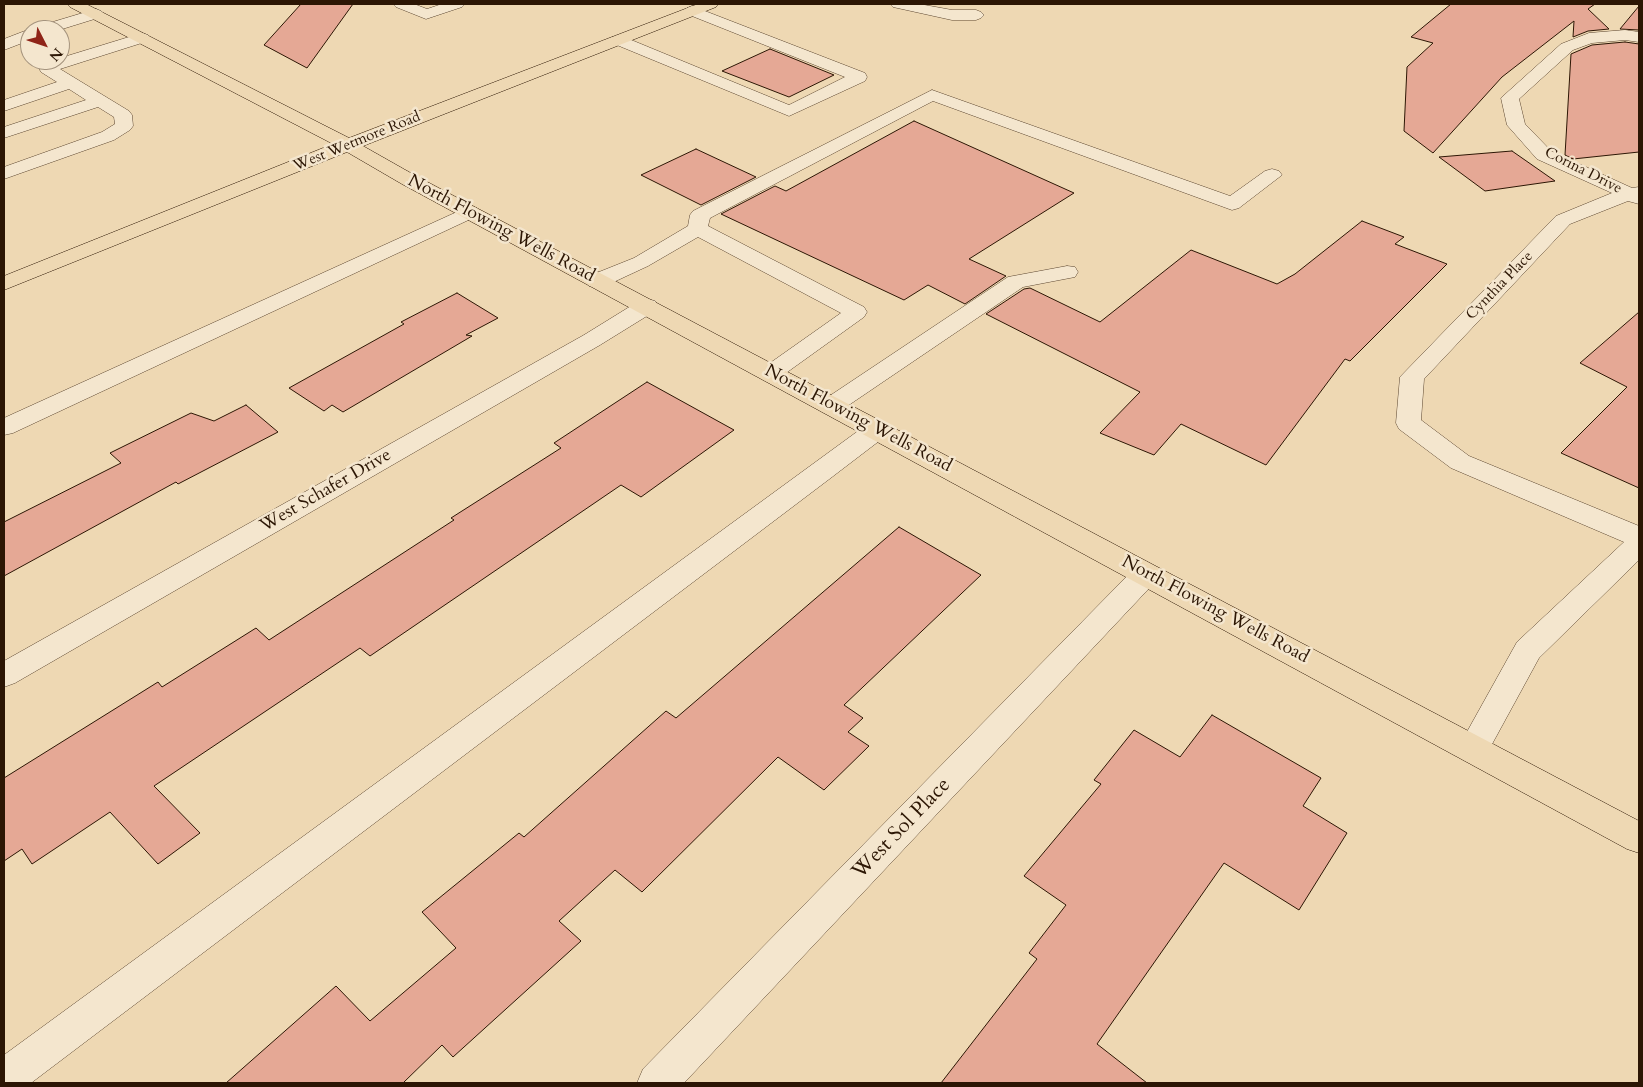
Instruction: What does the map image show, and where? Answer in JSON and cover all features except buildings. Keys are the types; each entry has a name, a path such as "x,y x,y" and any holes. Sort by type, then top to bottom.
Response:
{"main road":[{"name":"North Flowing Wells Road","path":"76,4 348,145 831,406 878,429 1639,838"},
{"name":"West Wetmore Road","path":"4,284 348,145 711,4"}],"street":[{"path":"401,4 426,14 457,4"},
{"path":"898,4 952,16 976,15"},
{"path":"618,40 789,111 859,77 692,11"},
{"path":"70,22 96,14"},
{"path":"4,27 20,33"},
{"name":"Corina Drive","path":"1636,195 1544,154 1516,125 1510,98 1567,47 1589,38 1625,35 1639,37"},
{"path":"4,45 20,37"},
{"path":"4,173 108,136 124,126 123,115 47,68 142,38"},
{"path":"4,106 70,83"},
{"path":"698,229 700,216 932,95 1232,204 1272,175"},
{"path":"4,133 99,101"},
{"name":"Cynthia Place","path":"1636,195 1563,220 1412,377 1408,423 1460,462 1639,537"},
{"path":"4,426 470,212"},
{"path":"597,280 641,262 698,229"},
{"path":"698,229 856,312 771,373"},
{"path":"831,406 1016,282 1066,272"},
{"name":"West Schafer Drive","path":"4,675 592,340 647,306"},
{"path":"4,1079 878,429"},
{"path":"1474,748 1528,650 1639,544"},
{"name":"West Sol Place","path":"657,1083 1146,574"}]}
